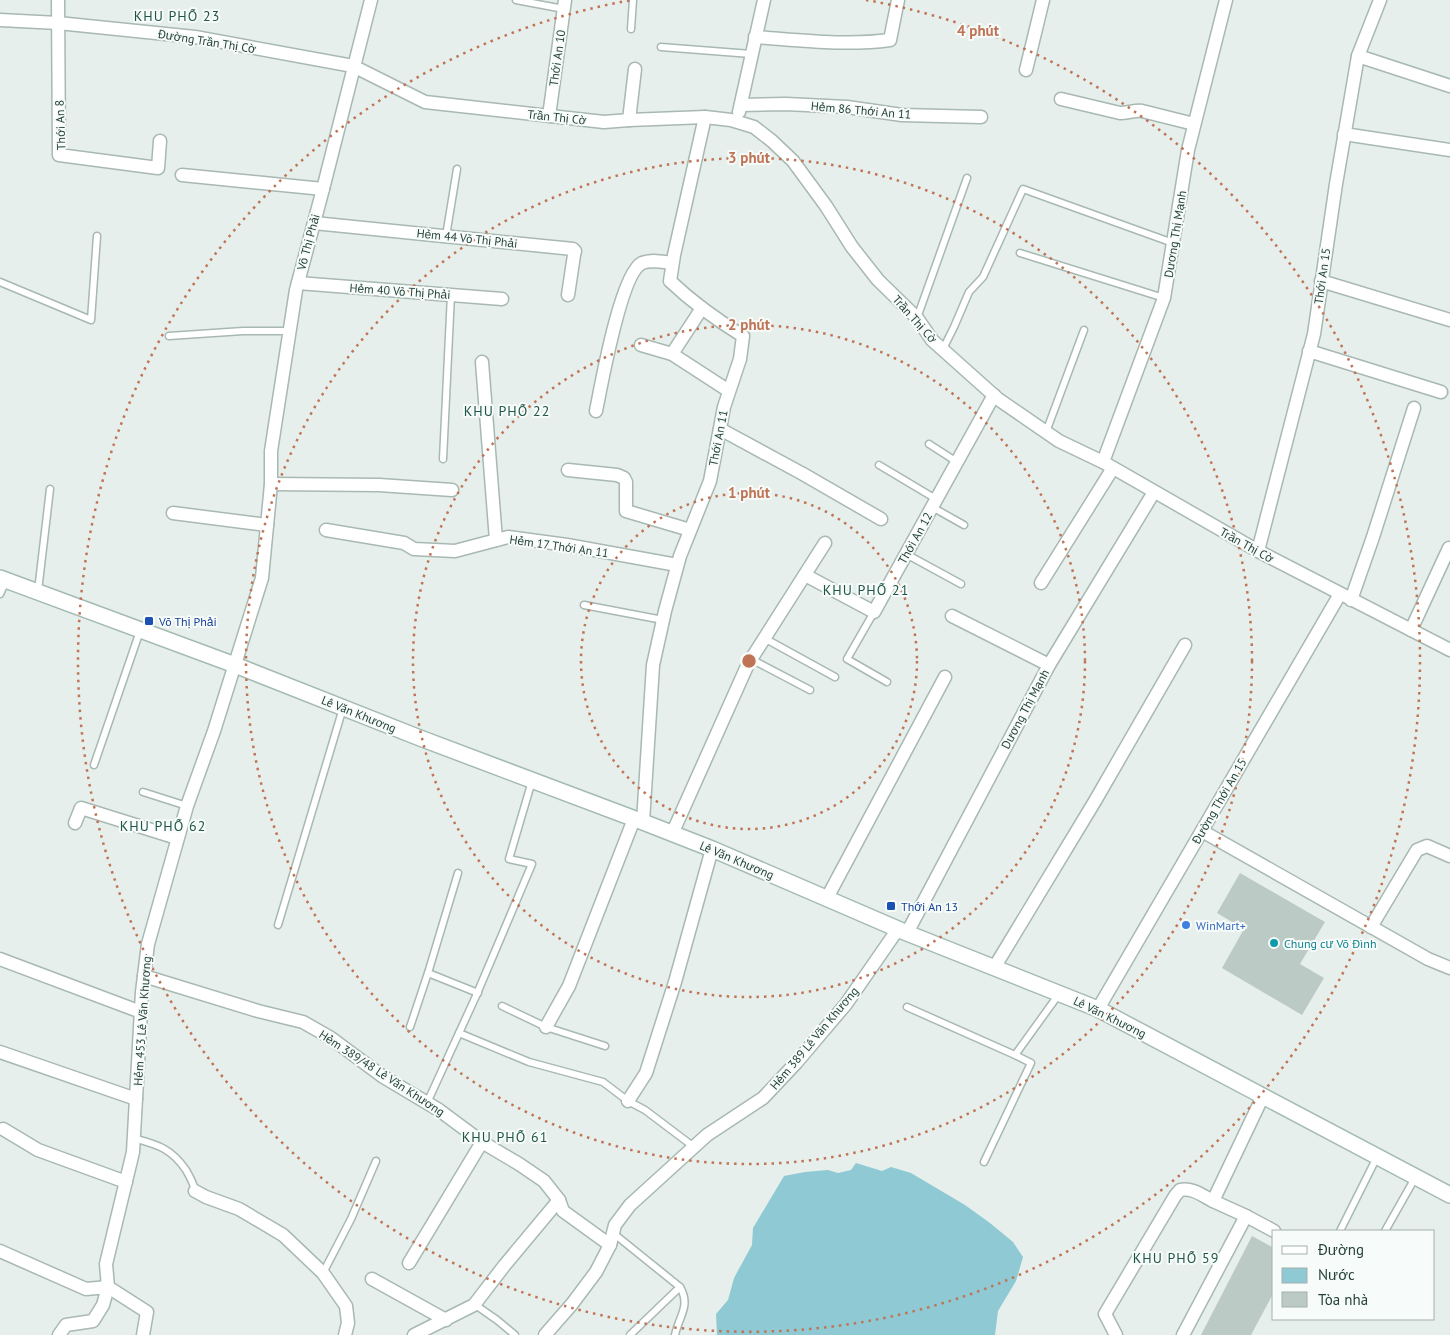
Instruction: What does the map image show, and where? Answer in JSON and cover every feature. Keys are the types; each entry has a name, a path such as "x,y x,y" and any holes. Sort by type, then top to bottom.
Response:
{"main road":[{"name":"Lê Văn Khương","path":"2,584 38,592 235,665 638,820 712,849 902,931 1098,1009 1450,1195"}],"street":[{"name":"Thới An 8","path":"58,0 59,155 158,168 160,141"},
{"name":"Võ Thị Phải","path":"235,665 262,578 271,484 271,451 298,283 371,0"},
{"path":"737,122 764,0"},
{"path":"755,37 822,42 875,42 890,40 898,0"},
{"path":"1026,70 1044,0"},
{"name":"Dương Thị Mạnh","path":"1041,583 1108,465 1164,298 1188,150 1226,0"},
{"name":"Thới An 15","path":"1258,551 1314,334 1336,184 1358,56 1380,0"},
{"name":"Thới An 10","path":"549,116 564,5"},
{"name":"Đường Trần Thị Cờ","path":"0,20 58,23 195,37 353,66"},
{"path":"1358,56 1450,86"},
{"name":"Trần Thị Cờ","path":"353,66 425,102 604,122 705,117 731,120 754,128 772,141 793,161 826,206 852,247 878,280 917,318 932,340 994,395 1059,441 1108,465 1258,551 1450,650"},
{"path":"629,120 635,69"},
{"path":"1061,99 1120,113 1137,110 1194,124"},
{"name":"Hẻm 86 Thới An 11","path":"741,105 846,106 902,114 981,117"},
{"name":"Thới An 11","path":"546,1027 569,986 638,820 653,665 677,566 710,481 724,406 740,359 743,336 716,319 670,281 672,263 705,117"},
{"path":"1344,134 1450,150"},
{"path":"182,175 323,189"},
{"name":"Hẻm 44 Võ Thị Phải","path":"314,223 573,249 575,251 568,296"},
{"path":"596,411 614,328 634,271 642,263 649,261 672,263"},
{"path":"1322,281 1450,320"},
{"name":"Hẻm 40 Võ Thị Phải","path":"298,283 502,299"},
{"path":"672,354 702,308"},
{"path":"641,345 672,354 729,391"},
{"path":"1309,351 1441,392"},
{"path":"482,362 496,540"},
{"name":"Thới An 12","path":"874,612 994,395"},
{"name":"Đường Thới An 15","path":"1098,1009 1202,831 1345,597 1373,537 1414,408"},
{"path":"720,428 881,519"},
{"path":"568,470 621,477 626,482 626,511 690,530"},
{"path":"271,484 379,485 452,490"},
{"name":"Dương Thị Mạnh","path":"902,931 1049,665 1154,492"},
{"path":"173,513 267,524"},
{"name":"Hẻm 17 Thới An 11","path":"326,530 404,543 414,550 455,551 508,536 677,566"},
{"path":"672,834 751,659 825,543"},
{"path":"1411,630 1449,548"},
{"path":"805,575 874,612"},
{"path":"952,616 1049,665"},
{"path":"994,968 1095,801 1185,645"},
{"name":"Hẻm 453 Lê Văn Khương","path":"108,1287 106,1264 132,1152 141,1012 148,944 177,838 235,665"},
{"path":"826,898 945,677"},
{"path":"75,823 81,808 177,838"},
{"path":"1202,831 1428,959 1450,968"},
{"path":"1371,927 1417,850 1427,846 1450,856"},
{"path":"628,1101 649,1066 712,849"},
{"name":"Hẻm 389 Lê Văn Khương","path":"545,1335 596,1272 611,1239 615,1225 630,1205 707,1135 763,1098 790,1070 846,1004 902,931"},
{"path":"0,959 141,1012"},
{"name":"Hẻm 389/48 Lê Văn Khương","path":"144,976 258,1011 303,1022 331,1038 382,1076 439,1110 482,1142 544,1181 559,1200 563,1211 611,1239"},
{"path":"0,1052 136,1099"},
{"path":"1213,1201 1263,1096"},
{"path":"3,1129 38,1150 126,1182"},
{"path":"409,1263 482,1142"},
{"path":"1116,1335 1105,1314 1180,1190 1185,1188 1192,1190 1272,1230"},
{"path":"195,1192 239,1209 283,1235 323,1273 346,1306 348,1323 346,1335"},
{"path":"414,1335 474,1304 559,1200"},
{"path":"1183,1335 1246,1216"},
{"path":"0,1252 86,1289 108,1287 147,1312 143,1335"},
{"path":"372,1279 446,1320"},
{"path":"59,1335 66,1325 93,1321 103,1305 108,1287"}],"lane":[{"path":"516,0 564,5"},
{"path":"631,29 633,0"},
{"path":"661,47 751,54"},
{"path":"446,236 457,169"},
{"path":"917,318 967,178"},
{"path":"943,349 969,292 983,277 1023,189 1173,243"},
{"path":"0,282 91,320 97,236"},
{"path":"1020,253 1164,298"},
{"path":"443,459 451,295"},
{"path":"1046,432 1084,330"},
{"path":"168,336 243,331 290,331"},
{"path":"929,444 957,462"},
{"path":"879,465 964,525"},
{"path":"38,592 50,489"},
{"path":"906,554 961,584"},
{"path":"584,605 663,620"},
{"path":"874,612 847,658 887,682"},
{"path":"94,766 140,630"},
{"path":"764,638 835,677"},
{"path":"751,659 810,690"},
{"path":"278,925 343,708"},
{"path":"428,1103 478,993 532,864 508,859 532,780"},
{"path":"143,792 187,806"},
{"path":"410,1027 458,873"},
{"path":"428,973 478,993"},
{"path":"1015,1055 1059,993"},
{"path":"502,1006 546,1027 604,1046"},
{"path":"907,1007 1031,1064 984,1162"},
{"path":"459,1033 529,1062 603,1082 628,1101 645,1110 694,1147"},
{"path":"133,1138 166,1149 177,1158 188,1173 195,1192"},
{"path":"1340,1230 1377,1157"},
{"path":"323,1273 352,1219 376,1160"},
{"path":"1386,1230 1416,1177"},
{"path":"611,1239 680,1287 685,1296 684,1307 675,1335"},
{"path":"630,1335 680,1287"},
{"path":"474,1304 498,1320 515,1335"}],"water":[{"path":"856,1163 882,1171 891,1167 911,1173 965,1205 1013,1242 1023,1257 1016,1281 998,1311 995,1335 717,1335 716,1314 728,1300 734,1278 752,1245 753,1228 784,1176 828,1170 838,1173 851,1170"}],"building":[{"name":"Chung cư Võ Đình","path":"1240,873 1325,922 1300,964 1324,978 1302,1015 1222,968 1244,929 1217,913"},
{"path":"1252,1236 1272,1247 1272,1296 1251,1335 1201,1335"}],"place":[{"name":"Võ Thị Phải","path":"149,621"},
{"name":"Thới An 13","path":"891,906"},
{"name":"WinMart+","path":"1186,925"},
{"name":"Chung cư Võ Đình","path":"1274,943"}],"district":[{"name":"KHU PHỐ 23","path":"177,16"},
{"name":"KHU PHỐ 22","path":"507,411"},
{"name":"KHU PHỐ 21","path":"866,590"},
{"name":"KHU PHỐ 62","path":"163,826"},
{"name":"KHU PHỐ 61","path":"505,1137"},
{"name":"KHU PHỐ 59","path":"1176,1258"}]}
